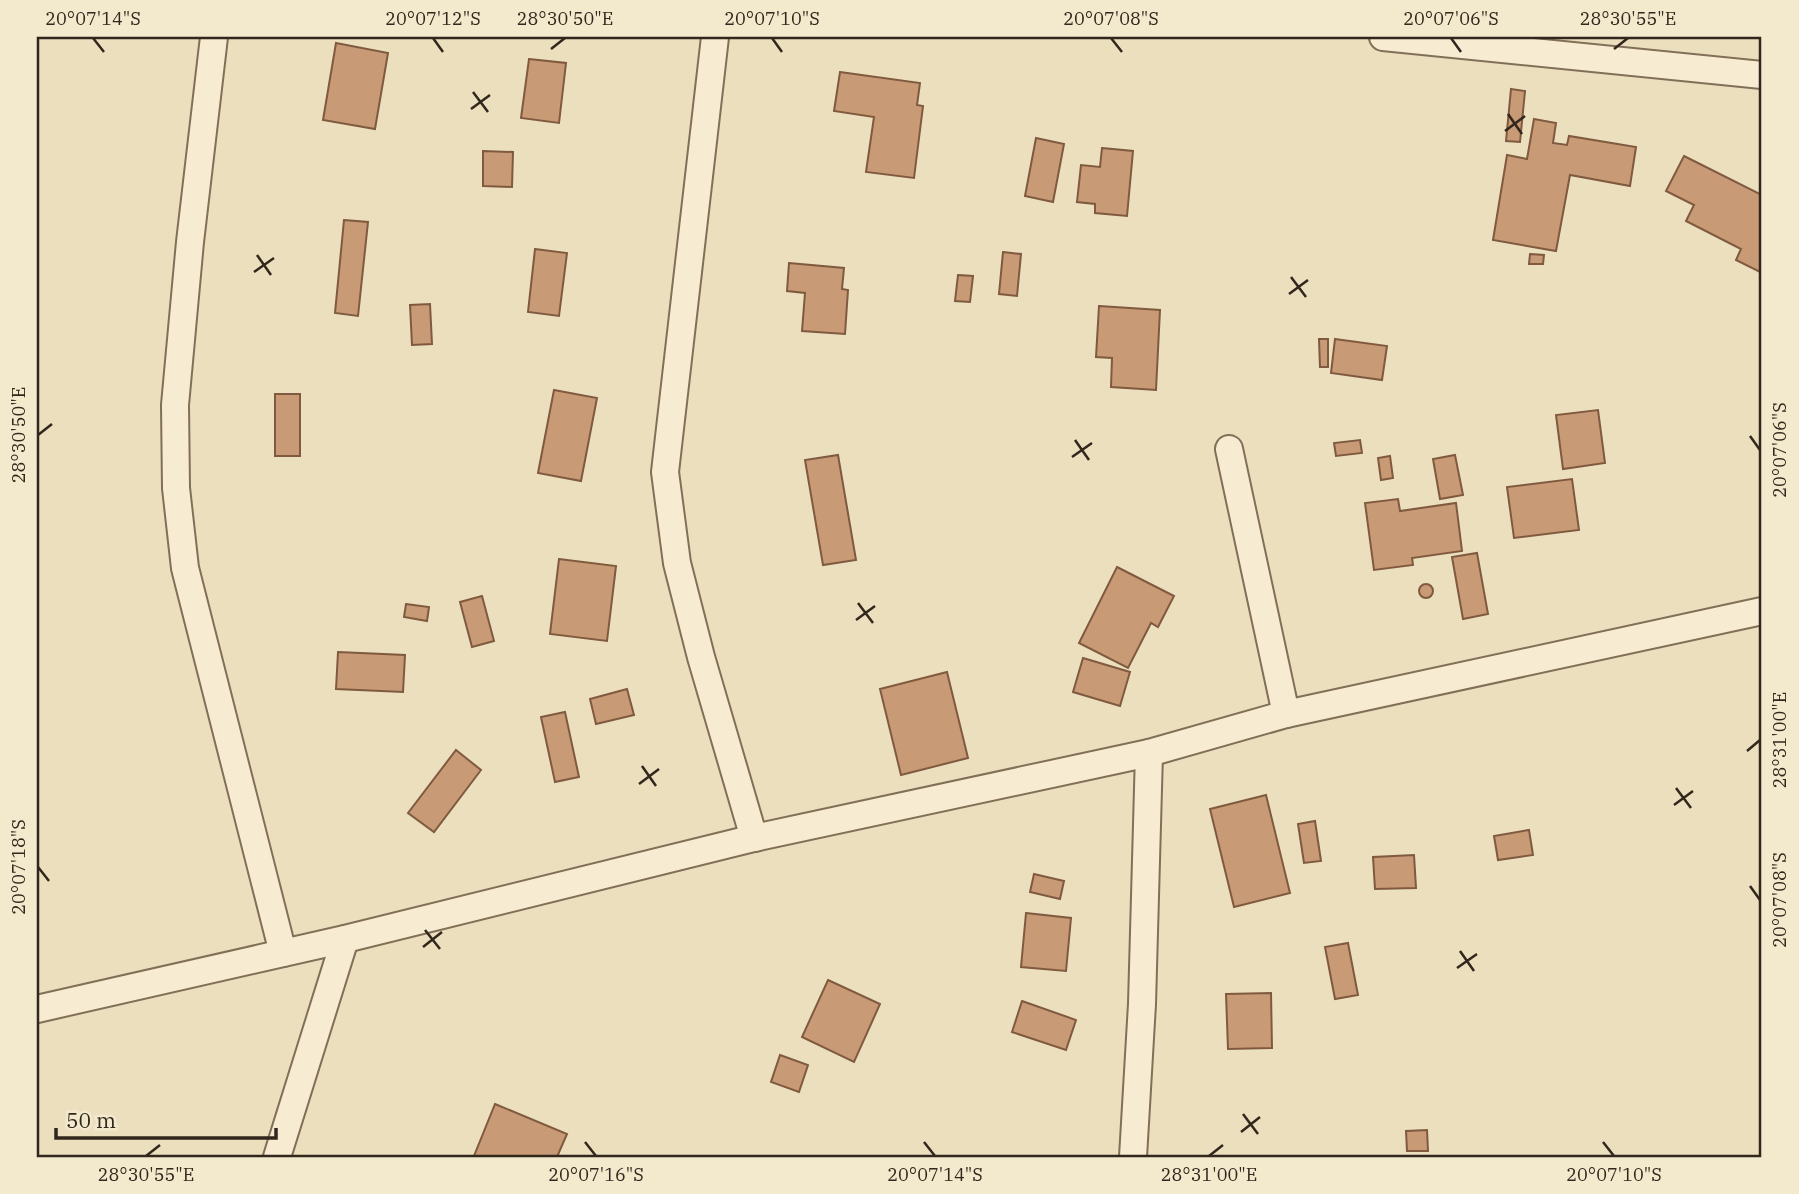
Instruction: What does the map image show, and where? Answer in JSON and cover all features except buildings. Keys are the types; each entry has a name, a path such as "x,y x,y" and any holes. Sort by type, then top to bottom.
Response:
{"street":[{"path":"215,37 190,242 175,405 176,488 185,568 283,953"},
{"path":"715,37 665,472 677,563 701,657 754,838"},
{"path":"1382,37 1762,75"},
{"path":"1229,449 1286,714"},
{"path":"37,1009 345,939 754,838 1149,753 1286,714 1762,611"},
{"path":"1133,1157 1142,1004 1149,753"},
{"path":"277,1157 345,939"}]}
